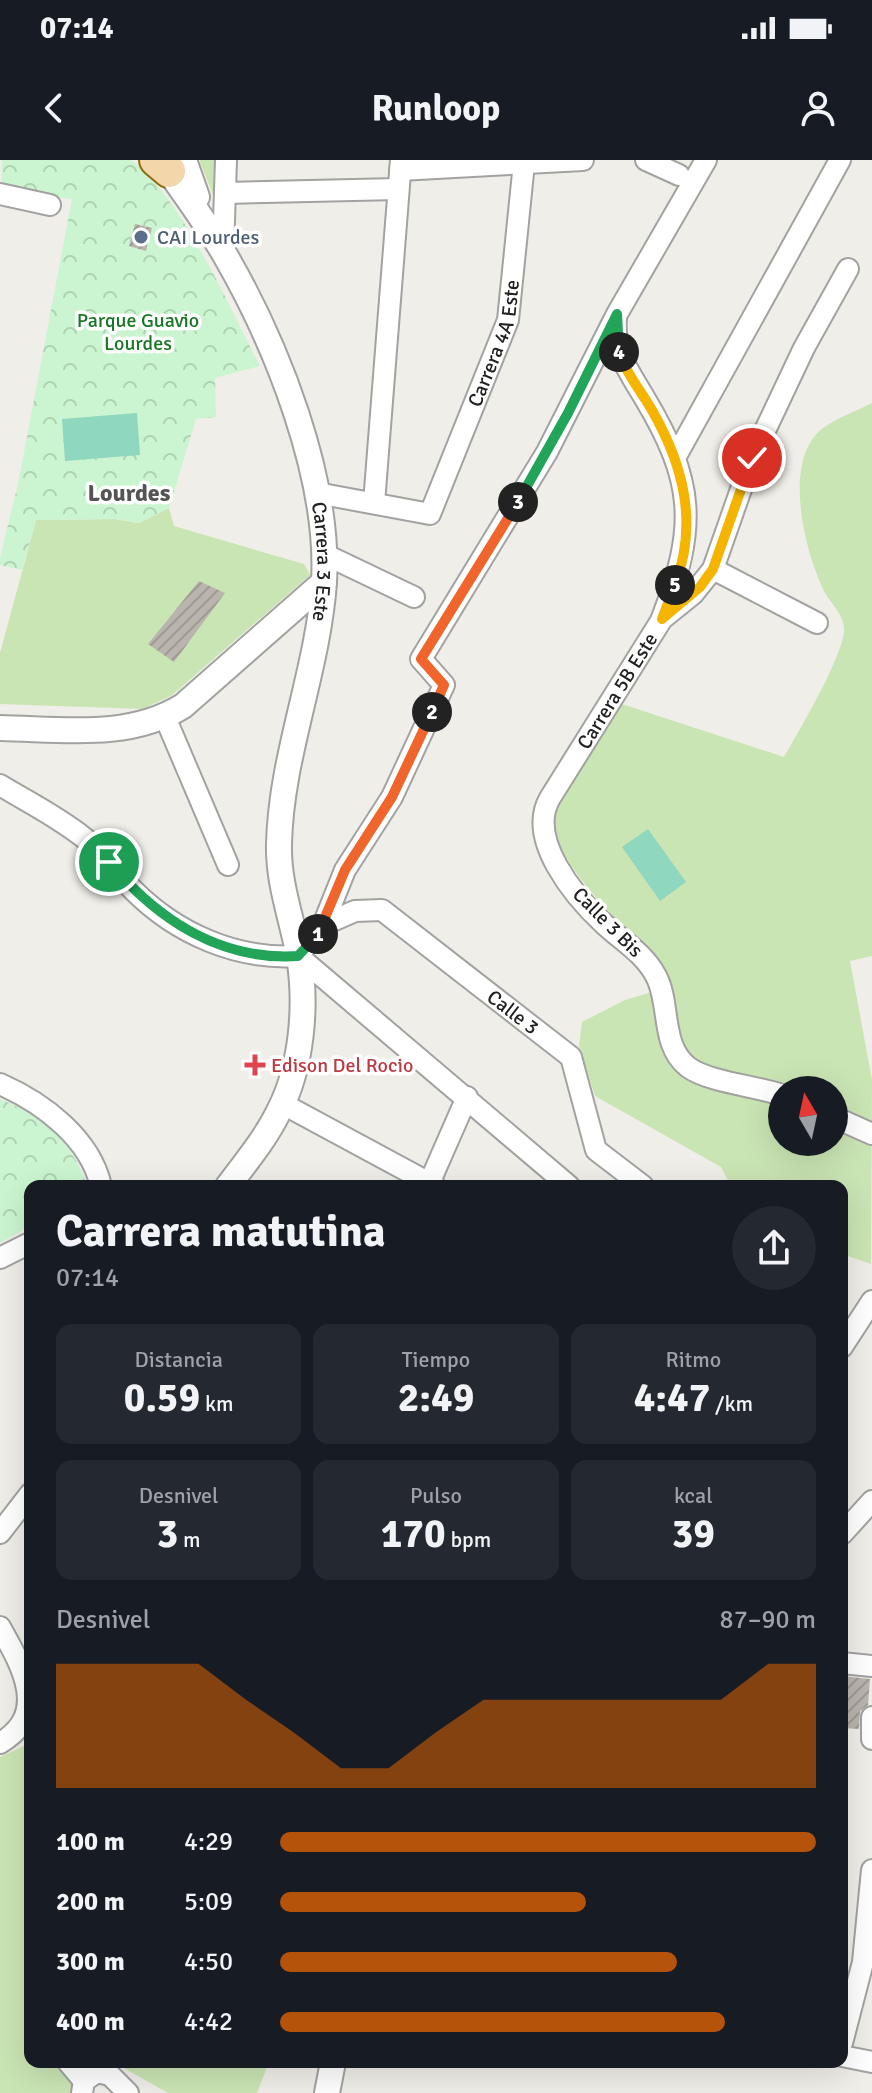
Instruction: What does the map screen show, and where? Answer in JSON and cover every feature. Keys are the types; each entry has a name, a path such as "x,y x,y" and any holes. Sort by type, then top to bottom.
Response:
{"street":[{"path":"217,242 225,193 226,160"},
{"path":"225,193 400,173 583,160"},
{"path":"646,160 679,175"},
{"path":"298,956 323,925 345,870 392,797 444,685 421,659 547,452 617,314 706,160"},
{"path":"675,458 840,160"},
{"name":"Carrera 3 Este","path":"168,163 217,242 278,369 317,493 324,582 313,663 286,771 280,821 281,886 298,956 301,1017 283,1104"},
{"name":"Carrera 4A Este","path":"374,503 430,514 508,320 524,163"},
{"path":"317,493 374,503 400,173"},
{"path":"0,194 50,205"},
{"name":"Carrera 5B Este","path":"542,819 550,798 662,619 700,587 713,569 752,458 804,348 848,269"},
{"path":"617,314 616,338 622,361 654,413 675,458 687,506 687,540 680,572 662,619"},
{"path":"324,554 414,597"},
{"path":"713,569 817,623"},
{"path":"0,728 116,729 165,717 183,706 324,582"},
{"path":"165,717 228,865"},
{"path":"0,785 84,837 144,900 192,932 237,952 263,957 298,956 562,1180"},
{"name":"Calle 3 Bis","path":"542,819 546,841 580,898 605,925 642,955 655,973 663,994 671,1040 682,1061 703,1074 768,1091"},
{"name":"Calle 3","path":"323,925 355,911 382,910 571,1057 596,1150 635,1180"},
{"path":"0,1084 29,1099 61,1123 93,1163 99,1180"},
{"path":"433,1180 467,1097"},
{"path":"232,1180 283,1104 422,1180"},
{"path":"848,1123 872,1134"},
{"path":"0,1258 24,1246"},
{"path":"848,1338 872,1301"},
{"path":"848,1527 872,1501"},
{"path":"0,1533 24,1502"},
{"path":"0,1627 24,1674"},
{"path":"848,1664 872,1666"},
{"path":"0,1743 21,1724 24,1715"},
{"path":"872,1717 872,1739"},
{"path":"848,2020 863,1962 872,1870"},
{"path":"848,2057 872,2062"},
{"path":"327,2093 332,2068"},
{"path":"86,2083 110,2075 128,2093"}],"green space":[{"name":"Parque Guavio Lourdes","path":"2,160 131,160 169,200 186,227 260,366 215,378 216,417 196,419 169,508 139,523 115,519 36,520 22,570 0,565 0,558 18,484 72,199 1,191"},
{"path":"217,160 216,202 200,162"},
{"path":"872,403 872,956 850,961 872,1080 871,1264 848,1256 848,1180 728,1180 721,1167 595,1096 579,1046 582,1022 625,1000 672,986 655,957 610,913 569,863 555,837 553,826 560,798 569,781 622,704 784,757 829,674 844,629 839,613 817,574 804,531 801,507 803,461 810,443 823,428"},
{"path":"137,413 140,455 65,461 62,419"},
{"path":"169,508 174,526 304,564 310,575 171,696 142,709 0,704 0,653 36,520 115,519 139,523"},
{"path":"648,829 686,882 660,901 622,847"},
{"path":"0,1099 29,1113 53,1131 72,1154 85,1180 24,1180 24,1229 0,1243"},
{"path":"24,1746 24,2068 82,2068 77,2071 71,2093 0,2093 0,1757"},
{"path":"124,2068 267,2068 257,2093 168,2093"}],"building":[{"name":"CAI Lourdes","path":"135,224 152,228 146,251 129,246"},
{"path":"199,581 225,593 174,662 148,644"},
{"path":"848,1677 870,1679 868,1705 860,1711 859,1729 848,1728"}],"place":[{"name":"CAI Lourdes","path":"141,237"},
{"name":"Edison Del Rocio","path":"255,1065"}],"district":[{"name":"Lourdes","path":"129,493"}],"route":[{"path":"109,862 157,910 222,947 263,957 281,957 298,956 308,946 329,913 345,870 392,797 444,685 422,664 421,659 547,452 617,314 616,338 622,361 665,435 685,490 687,540 680,572 662,619 693,594 713,569 752,458"}]}
